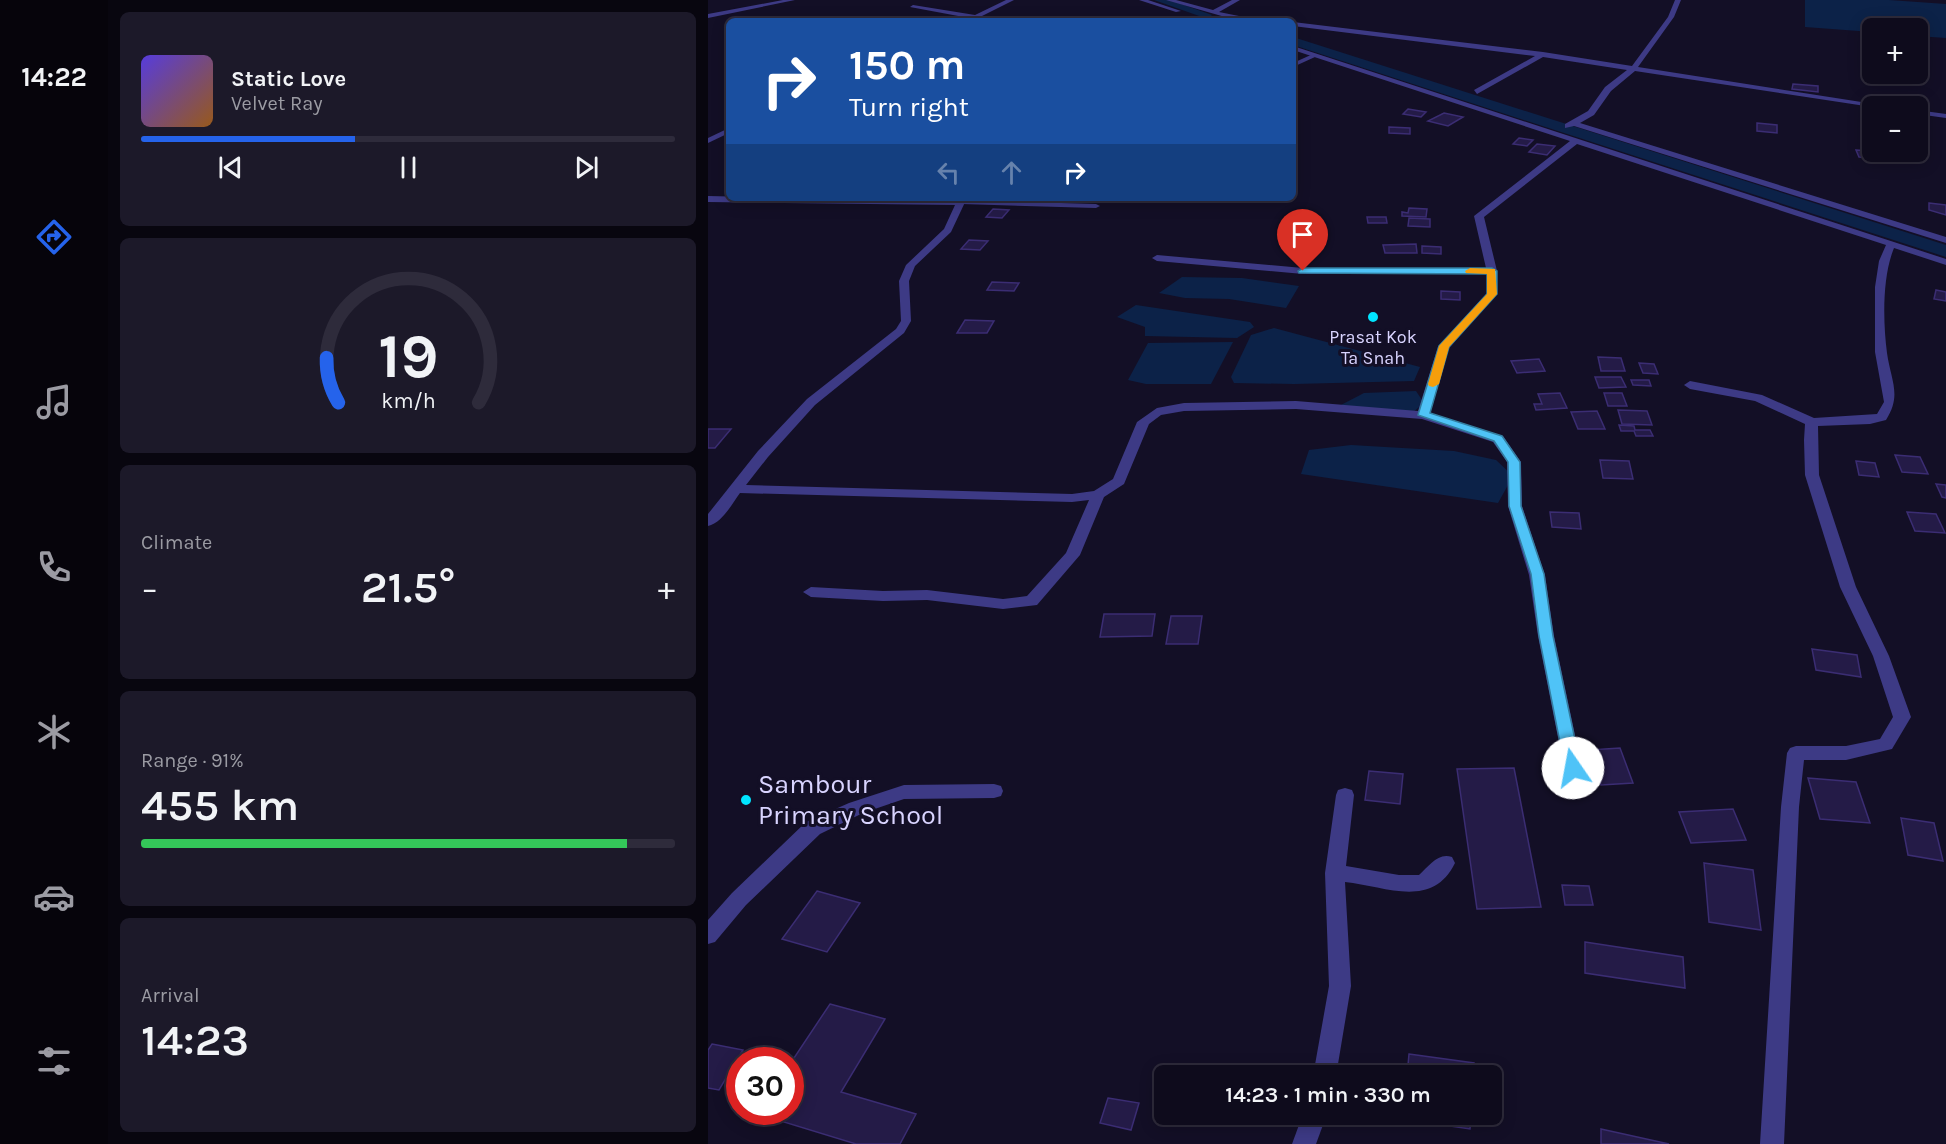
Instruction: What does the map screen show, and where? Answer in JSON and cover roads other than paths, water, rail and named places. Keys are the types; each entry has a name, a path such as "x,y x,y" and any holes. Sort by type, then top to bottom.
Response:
{"street":[{"path":"708,15 792,0"},
{"path":"913,7 975,17 1011,0"},
{"path":"1142,0 1181,12"},
{"path":"1169,0 1244,18"},
{"path":"1213,12 1237,0"},
{"path":"1551,134 1591,113 1608,89 1635,67 1671,16 1678,0"},
{"path":"1201,18 1221,14"},
{"path":"1296,24 1543,54 1862,103"},
{"path":"1296,49 1946,262"},
{"path":"1477,92 1543,54"},
{"path":"1928,114 1946,116"},
{"path":"1573,123 1946,240"},
{"path":"708,141 726,132"},
{"path":"1423,415 1444,346 1492,294 1492,271 1479,216 1575,141"},
{"path":"708,199 726,199"},
{"path":"806,201 905,203 943,201"},
{"path":"708,522 763,454 811,402 900,330 906,321 904,281 911,265 948,230 962,201"},
{"path":"1690,385 1758,398 1812,422 1870,420 1882,417 1890,402 1881,352 1881,287 1884,261 1891,244"},
{"path":"1157,258 1303,271 1492,271"},
{"path":"736,489 1072,498 1098,495 1119,481 1143,422 1157,412 1184,407 1296,405 1423,415 1498,439 1514,462 1515,506 1538,574 1546,636 1573,768"},
{"path":"1773,1144 1790,807 1796,753 1846,753 1886,744 1902,717 1881,656 1848,587 1812,475 1810,440 1812,422"},
{"path":"811,592 883,596 927,595 1003,604 1032,602 1073,555 1098,495"},
{"path":"708,936 739,899 813,828 856,808 904,792 994,791"},
{"path":"1326,1065 1340,986 1335,873 1345,795"},
{"path":"1335,873 1365,876 1399,884 1424,883 1445,863"},
{"path":"1304,1144 1311,1125"}],"lane":[{"path":"1296,64 1313,56"},
{"path":"984,201 1096,206"}],"water":[{"path":"1805,0 1889,0 1946,4 1946,38 1928,37 1928,18 1862,18 1862,31 1805,27"},
{"path":"1182,277 1242,278 1299,286 1286,308 1229,299 1185,298 1159,293"},
{"path":"1136,305 1250,322 1254,327 1237,338 1145,336 1145,327 1117,317"},
{"path":"1274,328 1420,367 1414,381 1234,383 1231,377 1251,335"},
{"path":"1233,342 1211,384 1146,384 1128,380 1148,343"},
{"path":"1416,391 1424,403 1412,413 1339,406 1364,393"},
{"path":"1351,445 1454,451 1496,460 1513,476 1498,503 1301,474 1309,450"}],"waterway":[{"path":"1159,0 1206,15"},
{"path":"1296,42 1946,251"}],"place":[{"name":"Prasat Kok Ta Snah","path":"1373,317"},
{"name":"Sambour Primary School","path":"746,800"}]}
